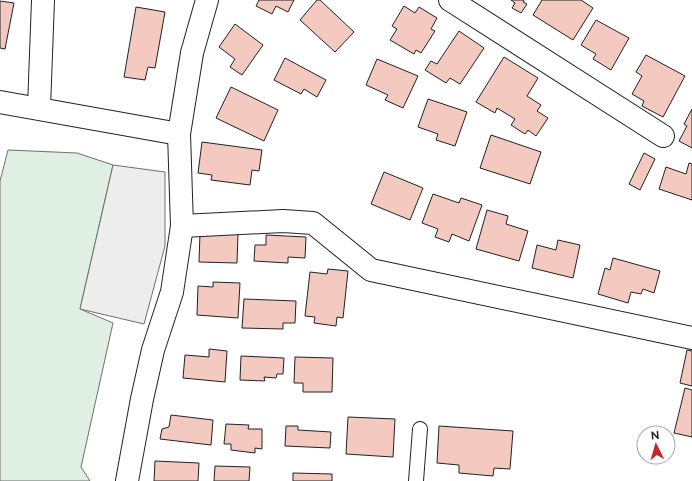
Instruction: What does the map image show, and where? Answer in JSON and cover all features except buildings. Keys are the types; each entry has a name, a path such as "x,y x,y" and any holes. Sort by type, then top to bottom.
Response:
{"street":[{"path":"39,108 44,0"},
{"path":"127,481 142,399 153,350 172,292 182,226 179,134 192,53 207,0"},
{"path":"450,0 663,136"},
{"path":"0,102 179,134"},
{"path":"182,226 284,221 313,223 371,270 692,338"}],"lane":[{"path":"416,481 420,429"}],"green space":[{"path":"8,150 77,153 113,165 80,309 113,323 81,467 90,481 0,481 0,181"}],"shaded area":[{"path":"113,165 165,172 165,246 144,324 80,309"}]}
